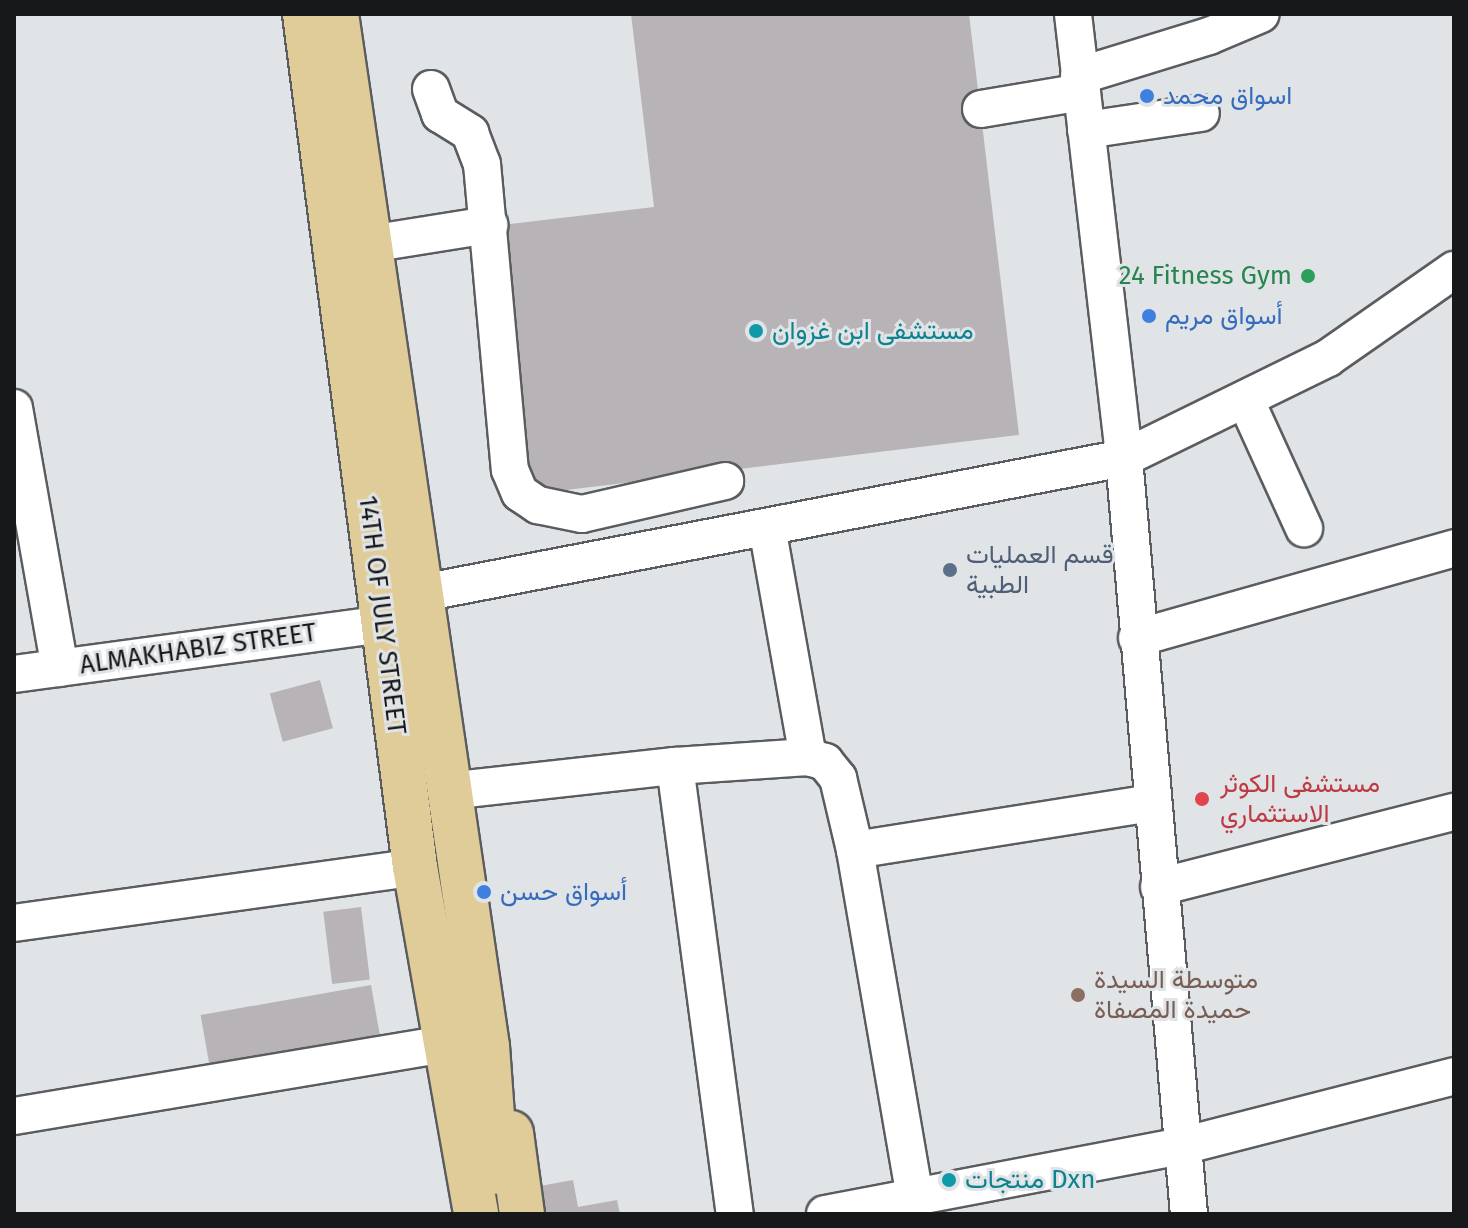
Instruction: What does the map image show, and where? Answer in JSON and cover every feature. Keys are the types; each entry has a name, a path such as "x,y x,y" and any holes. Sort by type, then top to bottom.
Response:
{"main road":[{"name":"14TH OF JULY STREET","path":"305,14 415,867 442,1044 501,1214"},
{"name":"14TH OF JULY STREET","path":"336,14 487,1046 476,1214"},
{"path":"442,1044 457,1214"},
{"path":"487,1046 504,1099 522,1214"}],"street":[{"path":"1073,14 1124,458 1151,803 1189,1214"},
{"path":"981,109 1080,84 1261,14"},
{"path":"431,89 440,114 470,133 482,164 510,470 520,493 538,505 582,514 725,481"},
{"path":"1086,130 1201,113"},
{"path":"370,244 489,225"},
{"path":"422,593 1124,458 1246,401 1374,330 1454,270"},
{"path":"1246,401 1304,528"},
{"path":"14,408 60,668"},
{"path":"767,527 808,757"},
{"path":"1137,638 1454,548"},
{"name":"ALMAKHABIZ STREET","path":"14,674 383,624"},
{"path":"448,791 675,766 808,757 825,762 838,778 855,850 915,1197"},
{"path":"675,766 735,1214"},
{"path":"855,850 1151,803"},
{"path":"1159,887 1454,812"},
{"path":"14,923 415,867"},
{"path":"14,1116 442,1044"},
{"path":"838,1213 1182,1146 1454,1076"}],"building":[{"name":"مستشفى ابن غزوان","path":"631,14 969,14 1019,435 525,495 493,226 654,207"},
{"path":"320,680 333,728 283,742 270,693"},
{"path":"361,907 370,979 332,984 323,912"},
{"path":"371,985 380,1035 209,1065 201,1015"},
{"path":"573,1180 578,1207 617,1200 620,1214 534,1214 529,1188"}],"place":[{"name":"اسواق محمد","path":"1147,96"},
{"name":"24 Fitness Gym","path":"1308,276"},
{"name":"أسواق مريم","path":"1149,316"},
{"name":"مستشفى ابن غزوان","path":"756,331"},
{"name":"قسم العمليات الطبية","path":"950,570"},
{"name":"مستشفى الكوثر الاستثماري","path":"1202,799"},
{"name":"أسواق حسن","path":"484,892"},
{"name":"متوسطة السيدة حميدة المصفاة","path":"1078,995"},
{"name":"منتجات Dxn","path":"949,1180"}]}
